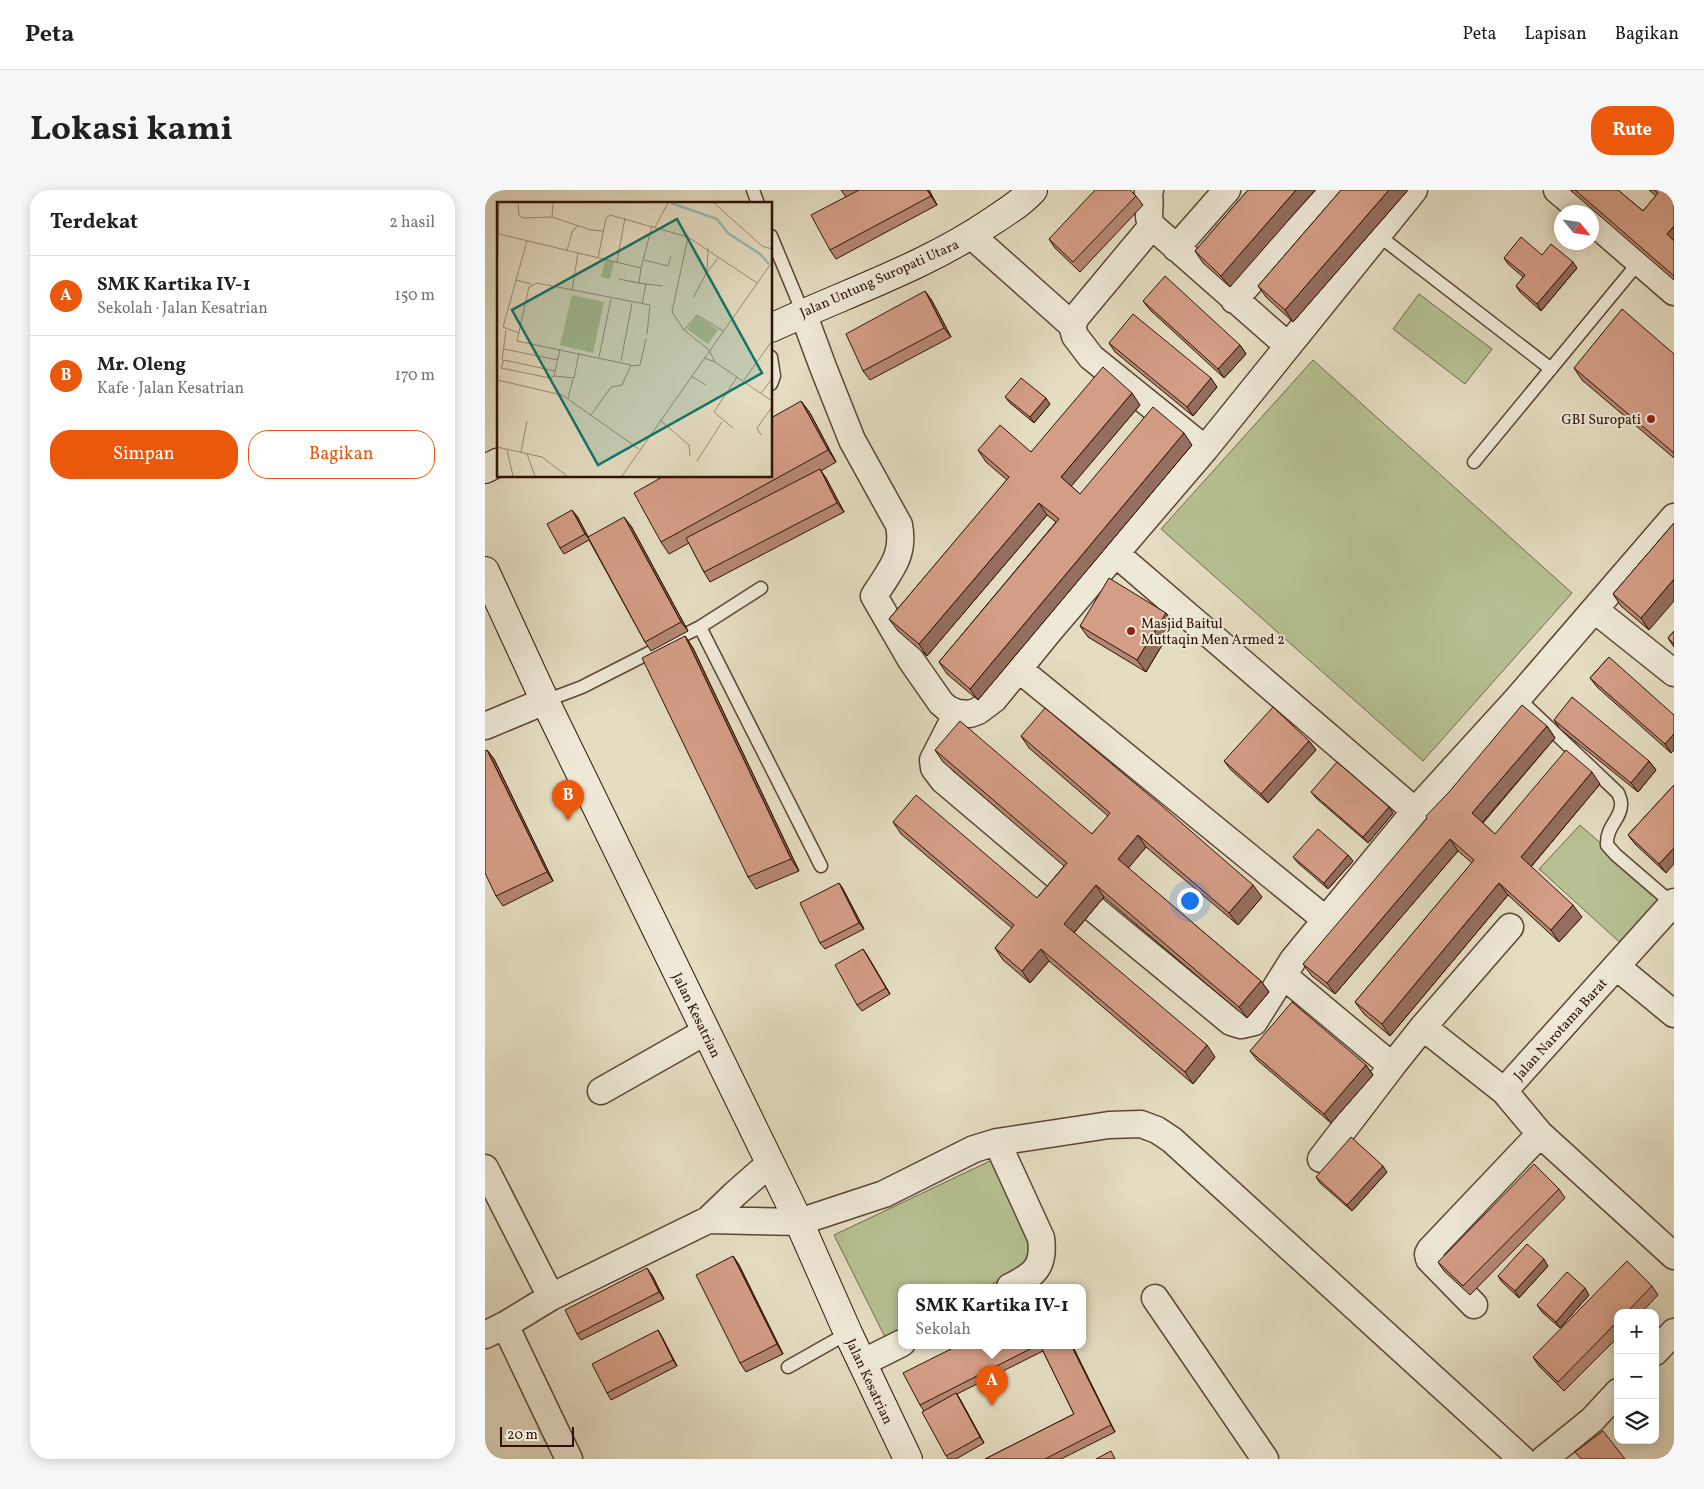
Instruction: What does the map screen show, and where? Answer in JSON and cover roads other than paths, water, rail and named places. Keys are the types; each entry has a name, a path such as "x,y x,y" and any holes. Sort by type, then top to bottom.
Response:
{"street":[{"name":"Jalan Untung Suropati Utara","path":"773,327 910,268 972,236 1009,210 1033,190"},
{"path":"1150,190 1148,192 1150,205 1148,220 1152,226 1287,345"},
{"path":"1177,248 1227,190"},
{"path":"1234,300 1334,190"},
{"path":"803,313 852,440 899,524 902,539 899,556 874,596 911,660 941,703 947,709 957,713 970,714 978,711 995,699 1020,670 1051,629 1205,449 1414,190"},
{"path":"1557,190 1575,205"},
{"path":"1072,325 1077,316 1152,226"},
{"path":"1599,227 1674,292"},
{"path":"972,236 1072,325 1075,336 1091,357 1205,449"},
{"path":"485,469 497,463"},
{"path":"1094,909 1231,1022 1241,1025 1254,1022 1293,960 1415,811 1518,698 1674,517"},
{"path":"1115,553 1415,811"},
{"name":"Jalan Kesatrian","path":"485,571 545,701 769,1164 799,1222 848,1334 908,1459"},
{"path":"1595,610 1674,673"},
{"path":"1020,670 1326,920"},
{"path":"485,726 545,701"},
{"path":"957,713 933,760 934,768 943,780 1067,885"},
{"name":"Jalan Narotama Barat","path":"1673,903 1504,1091 1540,1134 1674,1256"},
{"path":"1321,1159 1423,1027 1510,927"},
{"path":"1617,967 1674,1014"},
{"path":"1284,976 1392,1066"},
{"path":"1423,1027 1504,1091"},
{"path":"601,1091 705,1032"},
{"path":"709,1220 799,1222 884,1194 974,1149 997,1142 1052,1132 1109,1125 1141,1124 1157,1130 1172,1140 1522,1459"},
{"path":"1474,1305 1429,1259 1428,1254 1540,1134"},
{"path":"997,1142 1041,1238 1043,1252 1041,1262 1032,1275 1016,1284"},
{"path":"569,1459 495,1330 551,1297 709,1220 769,1164"},
{"path":"485,1168 551,1297"},
{"path":"1155,1298 1265,1459"},
{"path":"1659,1348 1674,1332"},
{"path":"862,1363 898,1345"},
{"path":"1544,1459 1592,1420 1614,1396"}],"lane":[{"path":"753,190 757,202"},
{"path":"1378,235 1551,369"},
{"path":"773,241 803,313"},
{"path":"1474,462 1639,262"},
{"path":"545,701 582,687 700,627 761,588"},
{"path":"700,627 821,866"},
{"path":"1518,698 1618,793 1622,804 1606,835 1607,845 1616,855 1673,903"},
{"path":"788,1367 848,1334"}],"place":[{"name":"GBI Suropati","path":"1651,419"},
{"name":"Masjid Baitul Muttaqin Men Armed 2","path":"1131,631"},
{"name":"Mr. Oleng","path":"568,821"},
{"name":"SMK Kartika IV-1","path":"992,1406"}]}
